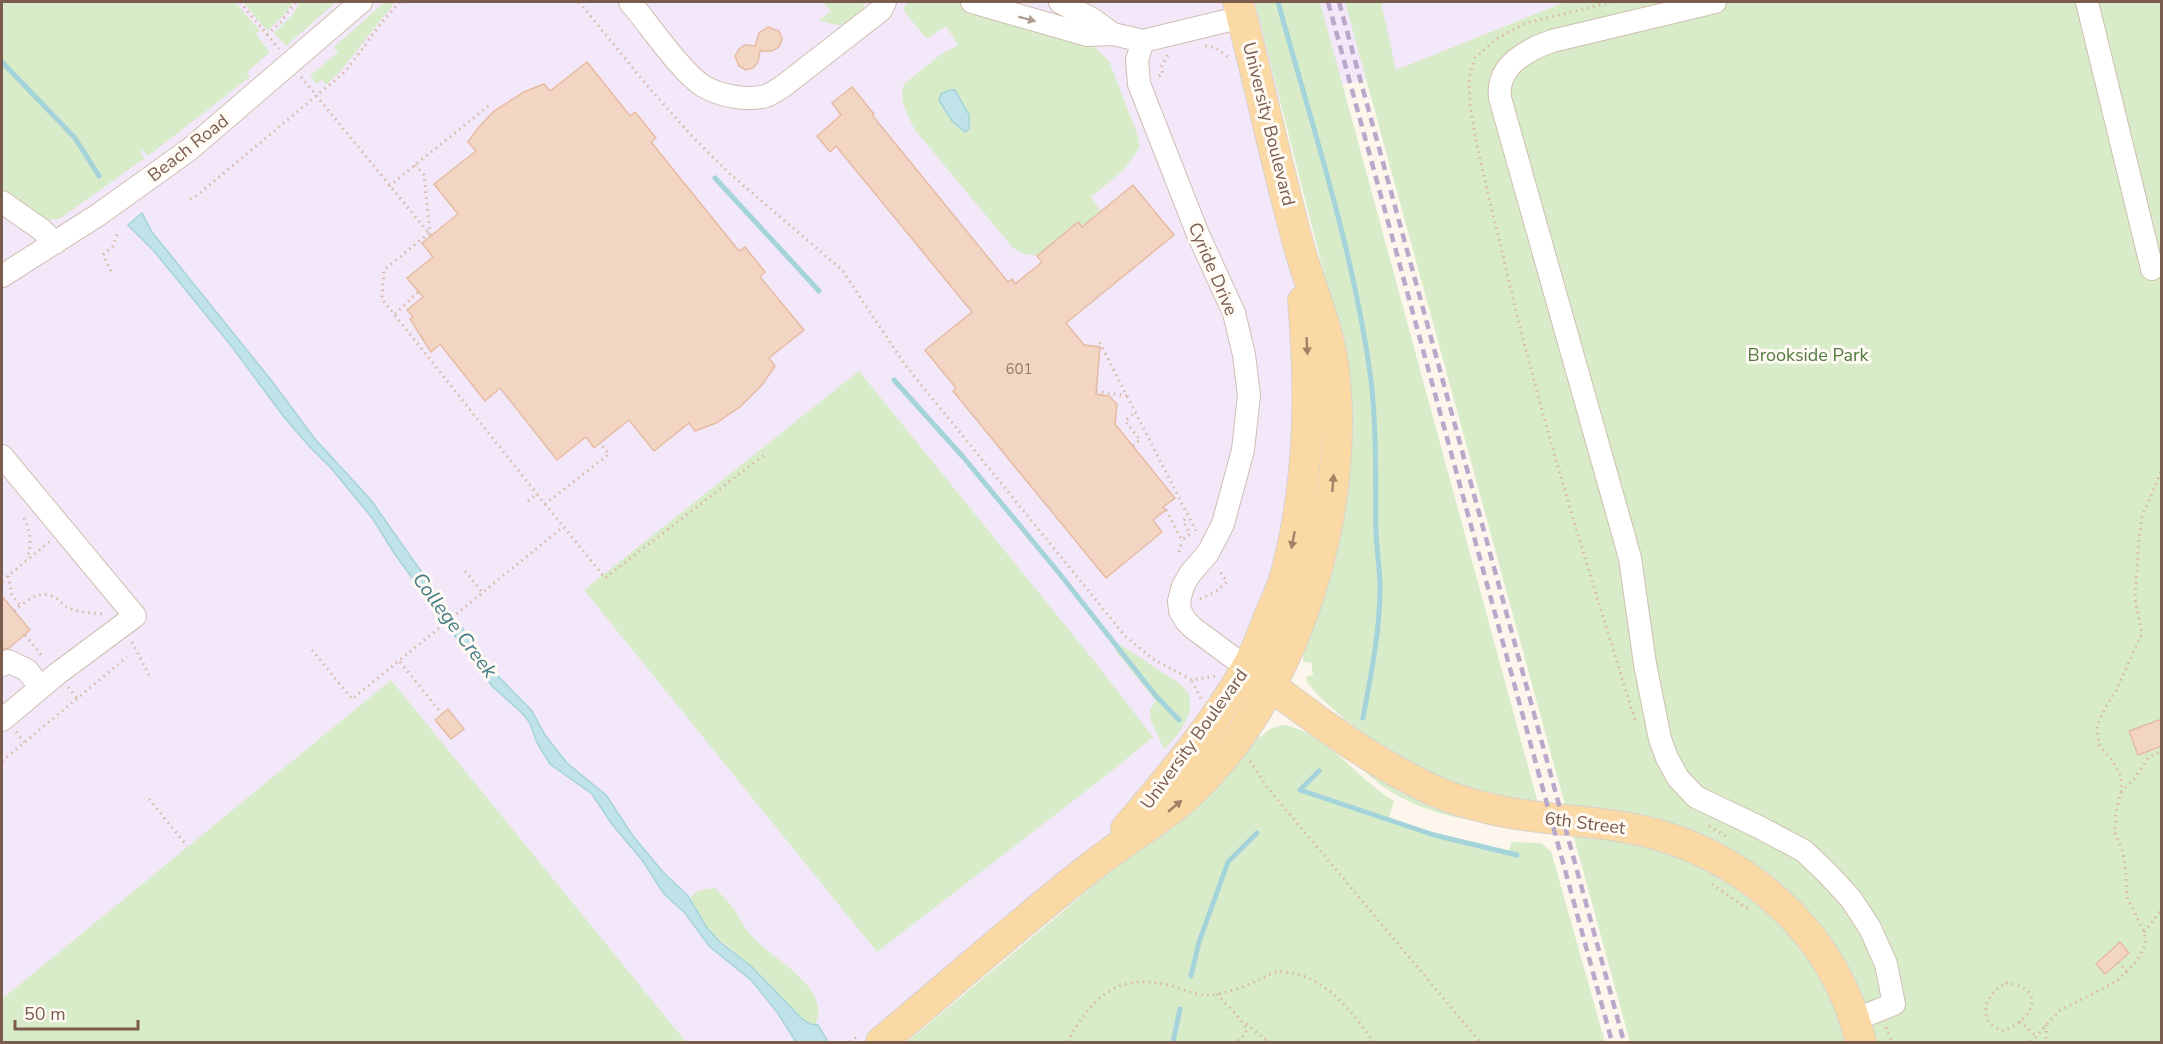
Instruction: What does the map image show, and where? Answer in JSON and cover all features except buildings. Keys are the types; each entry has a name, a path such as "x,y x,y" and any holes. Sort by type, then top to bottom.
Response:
{"main road":[{"name":"University Boulevard","path":"881,1042 1093,865 1161,818 1204,779 1222,758 1271,686 1291,641 1311,586 1332,496 1336,428 1332,356 1318,303 1299,246 1240,9"},
{"name":"University Boulevard","path":"1093,865 1185,757 1235,674 1284,579 1294,541 1300,501 1309,394 1299,246"},
{"path":"1291,641 1295,669 1302,685 1314,705 1339,735"},
{"name":"6th Street","path":"1235,674 1271,686 1368,755 1447,796 1522,815 1622,826 1661,835 1718,858 1774,897 1801,926 1835,975 1867,1030"}],"street":[{"name":"Beach Road","path":"2,276 98,215 190,149 361,2"},
{"path":"630,2 686,71 702,85 722,94 743,98 766,96 782,87 881,10 885,2"},
{"path":"972,2 1087,35 1113,34 1143,41 1240,9"},
{"path":"1060,2 1092,19 1113,34"},
{"path":"1715,2 1563,38 1528,50 1510,65 1498,86 1630,558 1645,664 1660,739 1678,778 1695,797 1759,826 1804,851 1851,899 1870,928 1886,964 1894,1004 1867,1030"},
{"path":"2087,2 2152,269"},
{"name":"Cyride Drive","path":"1143,41 1137,60 1139,84 1197,232 1234,313 1244,355 1249,395 1243,450 1223,524 1208,553 1183,586 1179,601 1180,611 1186,621 1235,674"},
{"path":"2,202 42,230 55,243"},
{"path":"2,456 135,616 40,687 2,720"},
{"path":"2,665 8,661 27,670 40,687"}],"path":[{"path":"240,2 280,51"},
{"path":"267,35 280,23 296,2"},
{"path":"190,199 346,71 382,22 400,2"},
{"path":"579,2 691,135 738,181 842,270 906,366 1125,636 1154,659 1192,681 1197,688 1202,705"},
{"path":"1200,46 1215,48 1232,61 1230,53"},
{"path":"1159,75 1163,74 1161,67 1163,62 1173,51"},
{"path":"301,76 430,236 424,175 415,165"},
{"path":"389,186 492,103"},
{"path":"111,271 104,255 113,246 117,232"},
{"path":"429,233 384,270 382,299 605,578 764,455"},
{"path":"395,314 418,292"},
{"path":"1099,341 1200,540"},
{"path":"1096,391 1127,396"},
{"path":"1135,412 1125,421 1140,440"},
{"path":"1133,446 1147,435"},
{"path":"545,504 609,454 600,443"},
{"path":"2031,1042 2058,1011 2117,981 2137,961 2146,943 2144,932 2127,897 2123,852 2115,832 2121,776 2099,745 2097,726 2104,708 2121,682 2142,633 2135,599 2139,537 2142,517 2162,469"},
{"path":"528,501 537,494"},
{"path":"1166,510 1182,540"},
{"path":"1179,552 1182,540 1190,534 1183,520 1188,516"},
{"path":"24,518 31,532 31,548 27,560"},
{"path":"312,650 352,699 563,527"},
{"path":"2,581 63,530"},
{"path":"465,571 483,593"},
{"path":"8,576 12,596 21,606"},
{"path":"1194,605 1202,596 1215,592 1227,582"},
{"path":"14,611 31,598 43,594 53,596 66,607 108,615"},
{"path":"25,634 47,662"},
{"path":"129,639 149,675"},
{"path":"2,761 127,657"},
{"path":"399,661 442,714"},
{"path":"1192,681 1235,674"},
{"path":"2121,792 2134,779 2149,757 2162,752"},
{"path":"1248,756 1252,766 1267,787 1480,1042"},
{"path":"149,799 188,846"},
{"path":"1709,881 1756,915"},
{"path":"2144,932 2162,909"},
{"path":"2118,962 2127,972"},
{"path":"1067,1042 1084,1012 1101,997 1119,986 1136,981 1164,984 1207,995 1252,983 1279,971 1303,975 1329,991 1344,1005 1374,1042"},
{"path":"2006,983 2024,988 2031,993 2033,1001 2031,1009 2020,1021 2002,1030 1994,1028 1985,1011 1989,996 2006,983"},
{"path":"1217,994 1234,1015 1269,1042"},
{"path":"2020,1021 2036,1036"},
{"path":"1234,1042 1241,1039 1248,1030 1244,1023"},
{"path":"2046,1024 2046,1042"},
{"path":"1867,1030 1890,1042"}],"shaded area":[{"path":"2,2 1565,2 1395,71 1265,105 1299,246 1309,394 1259,642 1122,833 875,1042 2,1042"}],"green space":[{"path":"2,2 235,2 260,31 256,34 269,51 247,72 250,77 148,156 143,150 140,152 145,158 61,218 45,219 30,213 2,193"},
{"path":"243,2 293,2 285,14 267,31"},
{"path":"300,2 336,2 286,46 274,33 292,15"},
{"path":"385,2 395,2 340,72 326,85 322,80 316,84 310,76 338,52 334,47"},
{"path":"823,2 865,2 853,21 835,25 819,20 831,11"},
{"path":"909,2 957,2 1081,40 1092,45 1109,61 1137,133 1140,147 1124,170 1091,197 1101,211 1082,227 1078,222 1037,256 1022,253 1013,248 915,130 909,119 902,96 904,84 940,55 958,45 946,26 928,38 924,36 904,11 903,8"},
{"path":"1255,2 1320,2 1538,803 1470,790 1432,776 1372,740 1352,725 1307,682 1306,677 1313,675 1311,662 1303,662 1304,646 1344,369 1323,270"},
{"name":"Brookside Park","path":"1345,2 1381,2 1396,70 1565,2 2161,2 2161,1042 1630,1042"},
{"path":"859,371 1153,737 877,952 584,590"},
{"path":"1119,644 1178,682 1189,696 1189,713 1186,721 1164,749 1151,721 1150,710 1156,701 1117,653 1114,646"},
{"path":"391,680 686,1042 2,1042 2,999"},
{"path":"1283,725 1313,736 1394,801 1388,821 1436,837 1507,855 1512,842 1540,843 1551,851 1605,1042 907,1042 1185,809 1253,732 1260,737 1270,729"},
{"path":"1360,766 1483,821 1450,816 1416,805 1385,788"},
{"path":"715,888 731,905 752,936 808,986 815,997 818,1025 810,1025 802,1019 764,978 707,928 694,908 691,897 699,891"}],"water":[{"path":"955,90 969,115 969,129 965,132 952,121 939,100 941,94"},
{"path":"142,213 152,232 271,380 315,439 371,500 451,614 443,620 394,553 373,519 331,468 284,417 229,343 153,250 128,225"},
{"path":"457,621 498,676 532,711 545,735 567,763 606,795 633,836 663,872 688,896 707,928 721,943 752,967 802,1019 810,1024 818,1025 828,1042 796,1042 777,1012 752,981 709,946 685,913 664,894 642,860 611,823 592,794 550,764 537,743 530,723 492,686 449,628"}],"waterway":[{"path":"1278,2 1343,236 1364,332 1371,380 1380,604 1377,637 1363,718"},
{"name":"College Creek","path":"2,62 75,138 99,176"},
{"path":"715,178 819,291"},
{"path":"894,380 964,458 1156,696 1179,720"},
{"path":"1319,771 1300,790 1434,835 1517,855"},
{"path":"1191,976 1199,942 1228,862 1257,833"},
{"path":"1173,1042 1180,1009"}],"railway":[{"path":"1328,2 1612,1042"},
{"path":"1339,2 1624,1042"}]}
